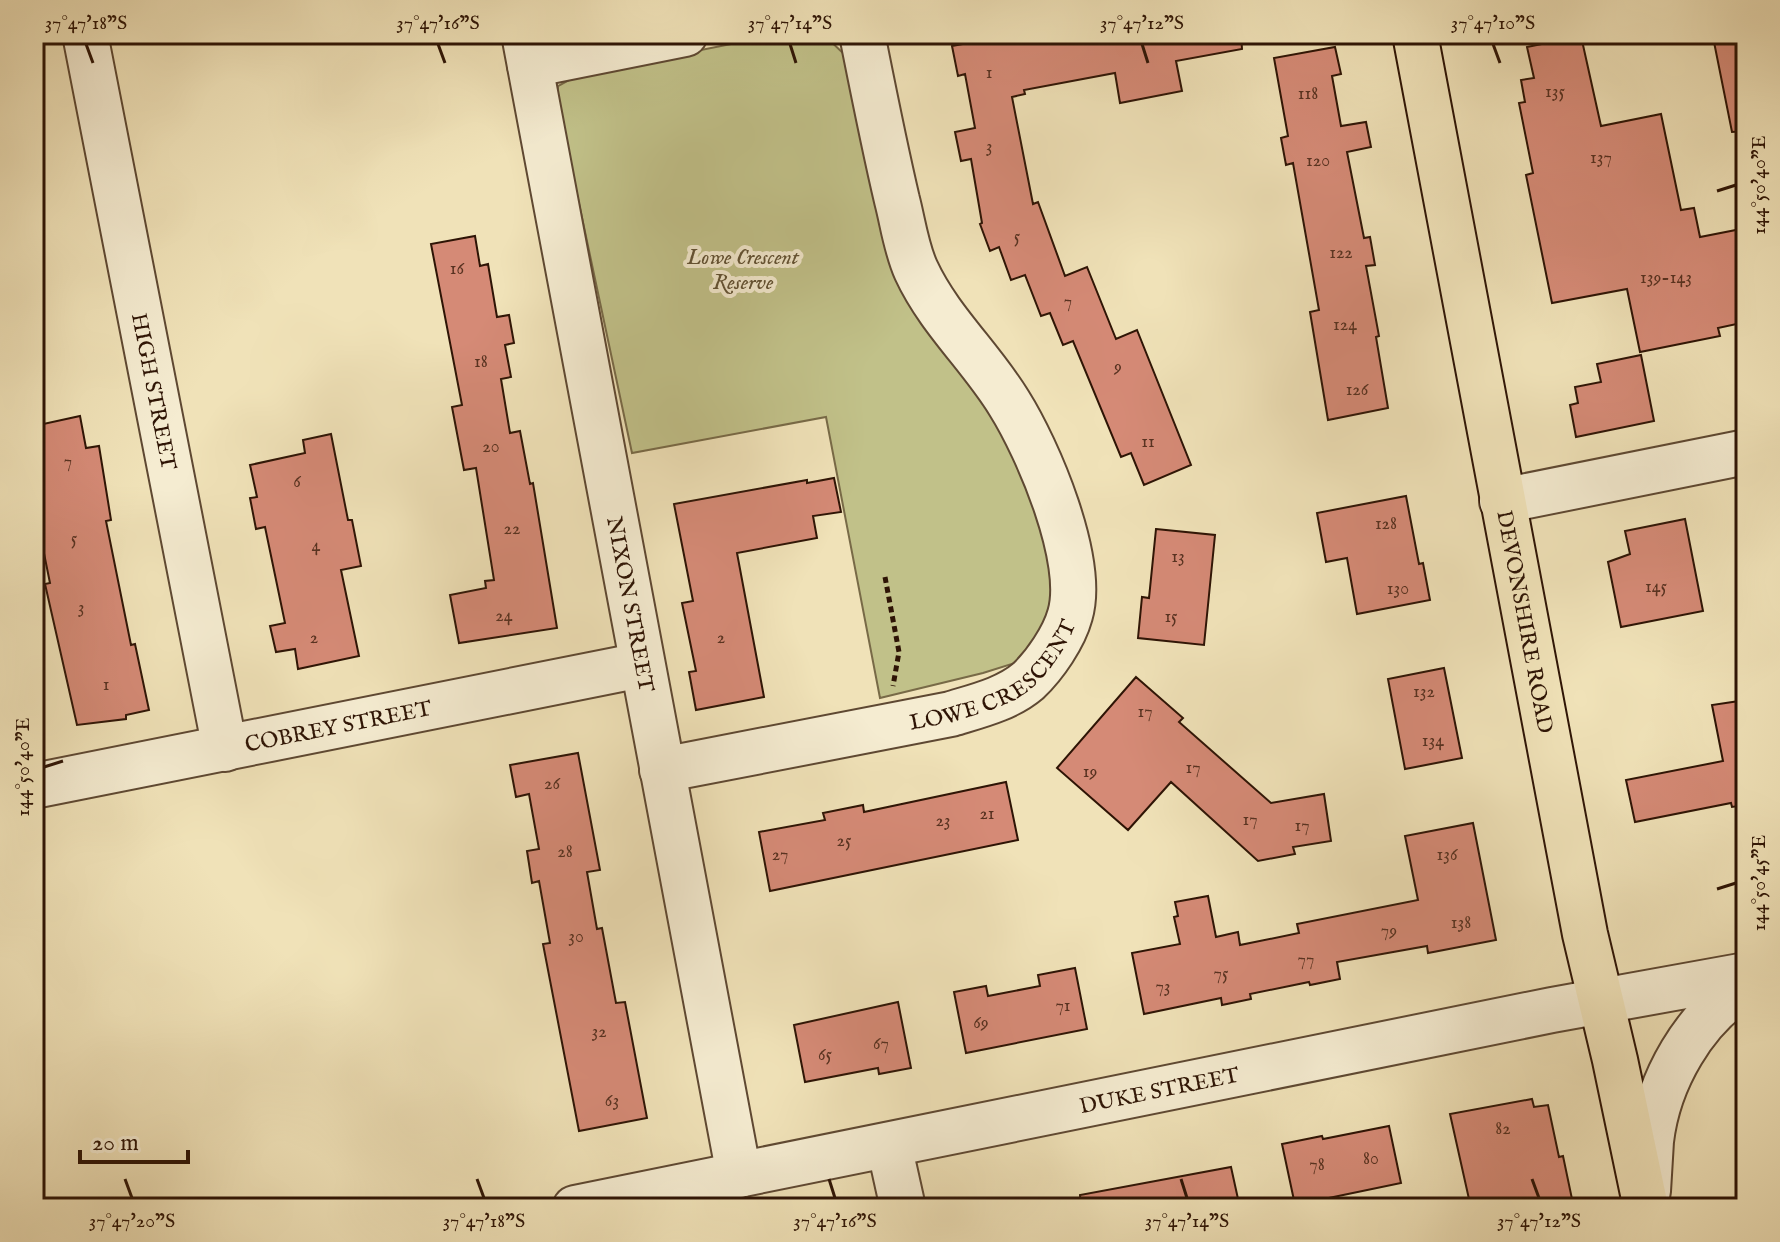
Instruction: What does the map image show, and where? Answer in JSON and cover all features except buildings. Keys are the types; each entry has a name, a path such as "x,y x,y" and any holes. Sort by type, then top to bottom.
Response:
{"main road":[{"name":"DEVONSHIRE ROAD","path":"1415,34 1585,934 1646,1208"}],"street":[{"name":"HIGH STREET","path":"85,34 225,749"},
{"path":"527,50 685,34"},
{"name":"LOWE CRESCENT","path":"662,770 951,714 997,699 1028,681 1054,648 1071,614 1073,576 1054,497 1031,442 1008,401 929,295 915,266 887,157 862,34"},
{"name":"NIXON STREET","path":"527,50 739,1175"},
{"path":"1502,501 1746,452"},
{"name":"COBREY STREET","path":"34,786 641,665"},
{"name":"DUKE STREET","path":"575,1208 1600,1001 1746,975"},
{"path":"1646,1208 1652,1138 1673,1072 1691,1036 1705,1017 1746,986"},
{"path":"889,1145 903,1208"}],"path":[{"path":"878,729 893,688 899,652 885,577"}],"green space":[{"name":"Lowe Crescent Reserve","path":"782,34 823,34 845,55 918,315 1004,432 1040,517 1052,573 1052,612 1021,661 880,698 826,417 632,453 557,100 558,86 580,74"}]}
